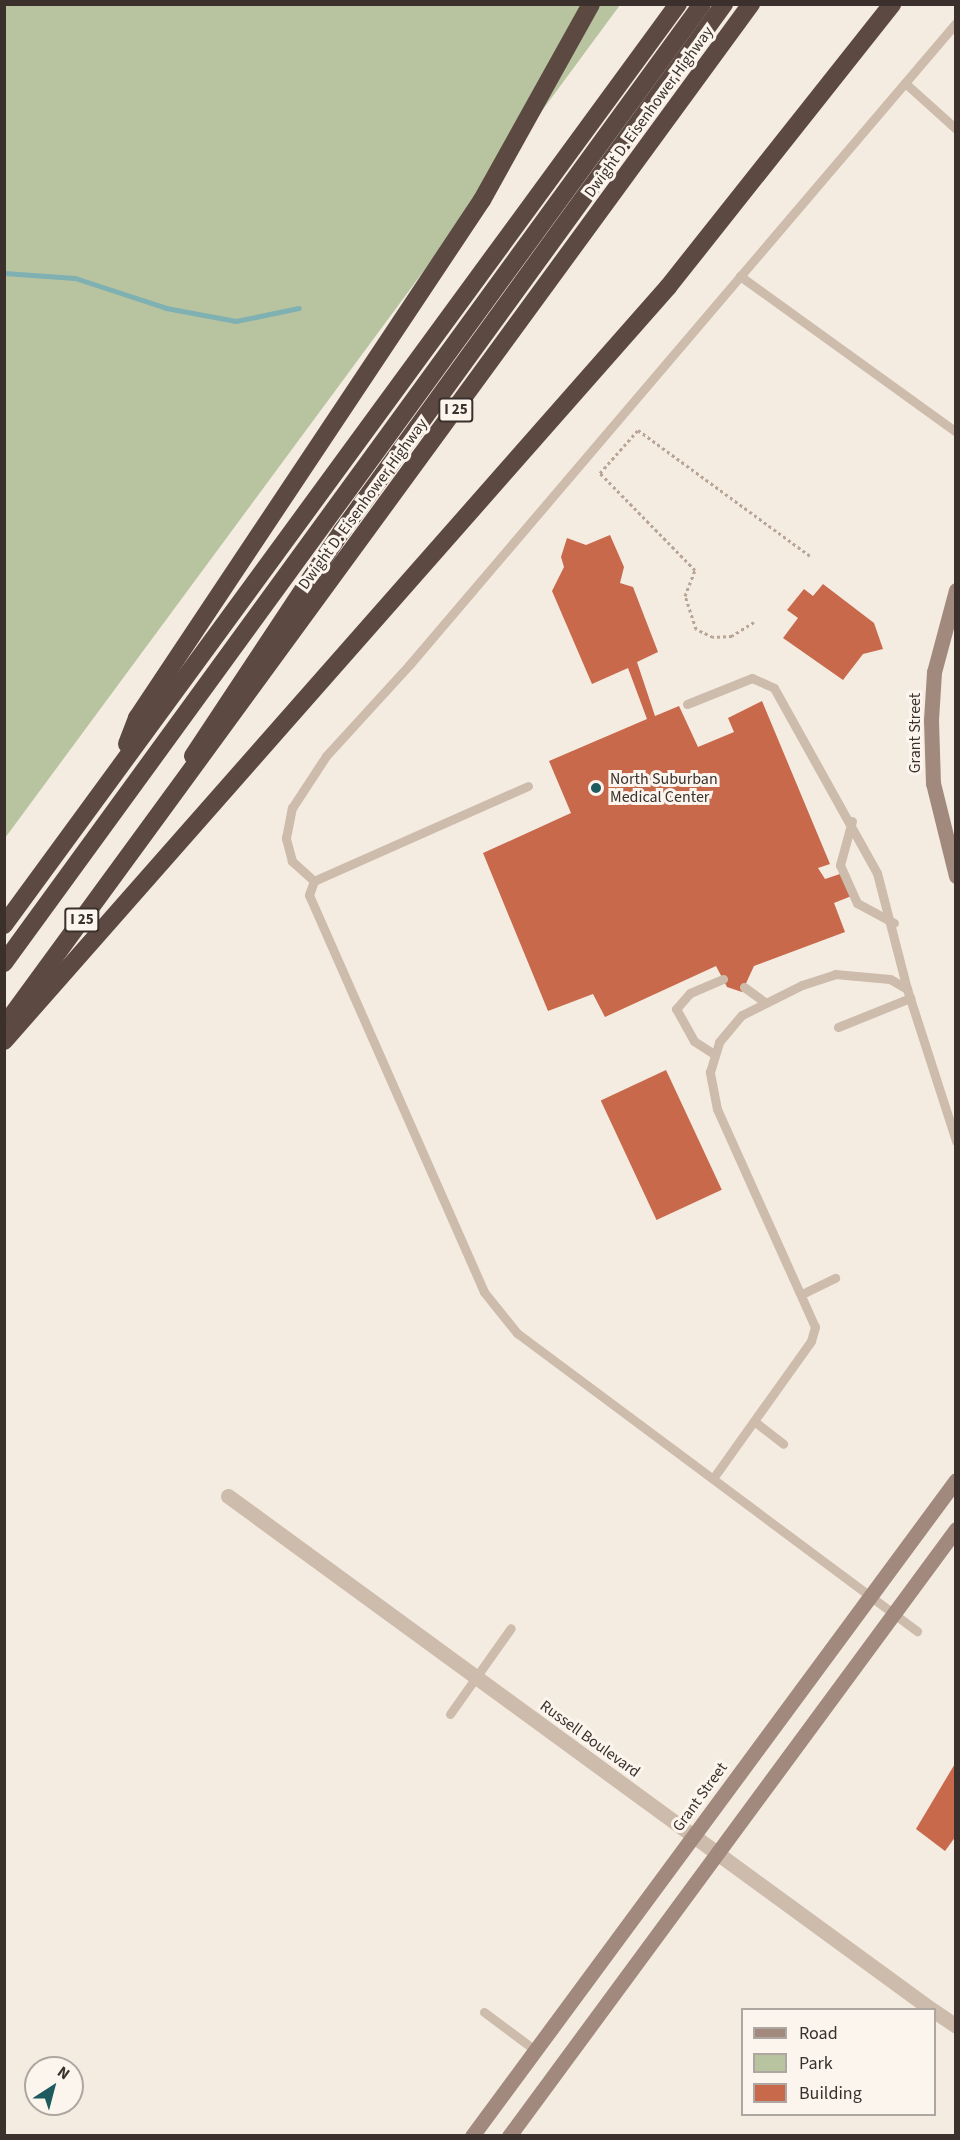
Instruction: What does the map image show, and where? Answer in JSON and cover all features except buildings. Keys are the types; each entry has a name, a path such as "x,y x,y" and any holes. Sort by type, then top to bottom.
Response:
{"highway":[{"path":"118,766 137,718 482,201 591,4"},
{"path":"4,925 118,766 678,4"},
{"path":"4,963 702,4"},
{"path":"161,816 218,712 282,616 724,4"},
{"name":"Dwight D. Eisenhower Highway","path":"4,1026 161,816 751,4"},
{"path":"4,1041 668,287 892,4"}],"street":[{"name":"Grant Street","path":"956,590 934,672 931,720 933,783 956,876"},
{"name":"Grant Street","path":"472,2136 956,1480"},
{"name":"Russell Boulevard","path":"228,1496 930,2008"},
{"path":"509,2136 956,1528"},
{"name":"Russell Boulevard","path":"936,2012 956,2026"}],"lane":[{"path":"314,881 292,861 286,838 292,808 305,784 956,23"},
{"path":"905,83 956,129"},
{"path":"740,276 956,432"},
{"path":"687,704 752,678 774,688 852,820 894,923 908,994 956,1141"},
{"path":"528,786 314,881 309,895 498,1314 872,1593 917,1631"},
{"path":"852,820 840,865 856,903 894,923"},
{"path":"714,1477 811,1341 815,1327 717,1109 710,1072 714,1054 736,1021 763,1001 835,974 869,974 908,994"},
{"path":"714,1054 694,1041 676,1009 690,993 723,979"},
{"path":"744,987 763,1001"},
{"path":"838,1027 908,994"},
{"path":"802,1294 836,1278"},
{"path":"754,1421 783,1444"},
{"path":"450,1714 511,1628"},
{"path":"484,2012 535,2050"}],"path":[{"path":"754,622 732,636 713,637 696,629 685,596 695,570 600,473 638,430 810,556"}],"green space":[{"path":"5,5 620,5 5,838"}],"waterway":[{"path":"4,273 75,278 166,308 236,321 299,308"}],"place":[{"name":"North Suburban Medical Center","path":"596,788"}]}
